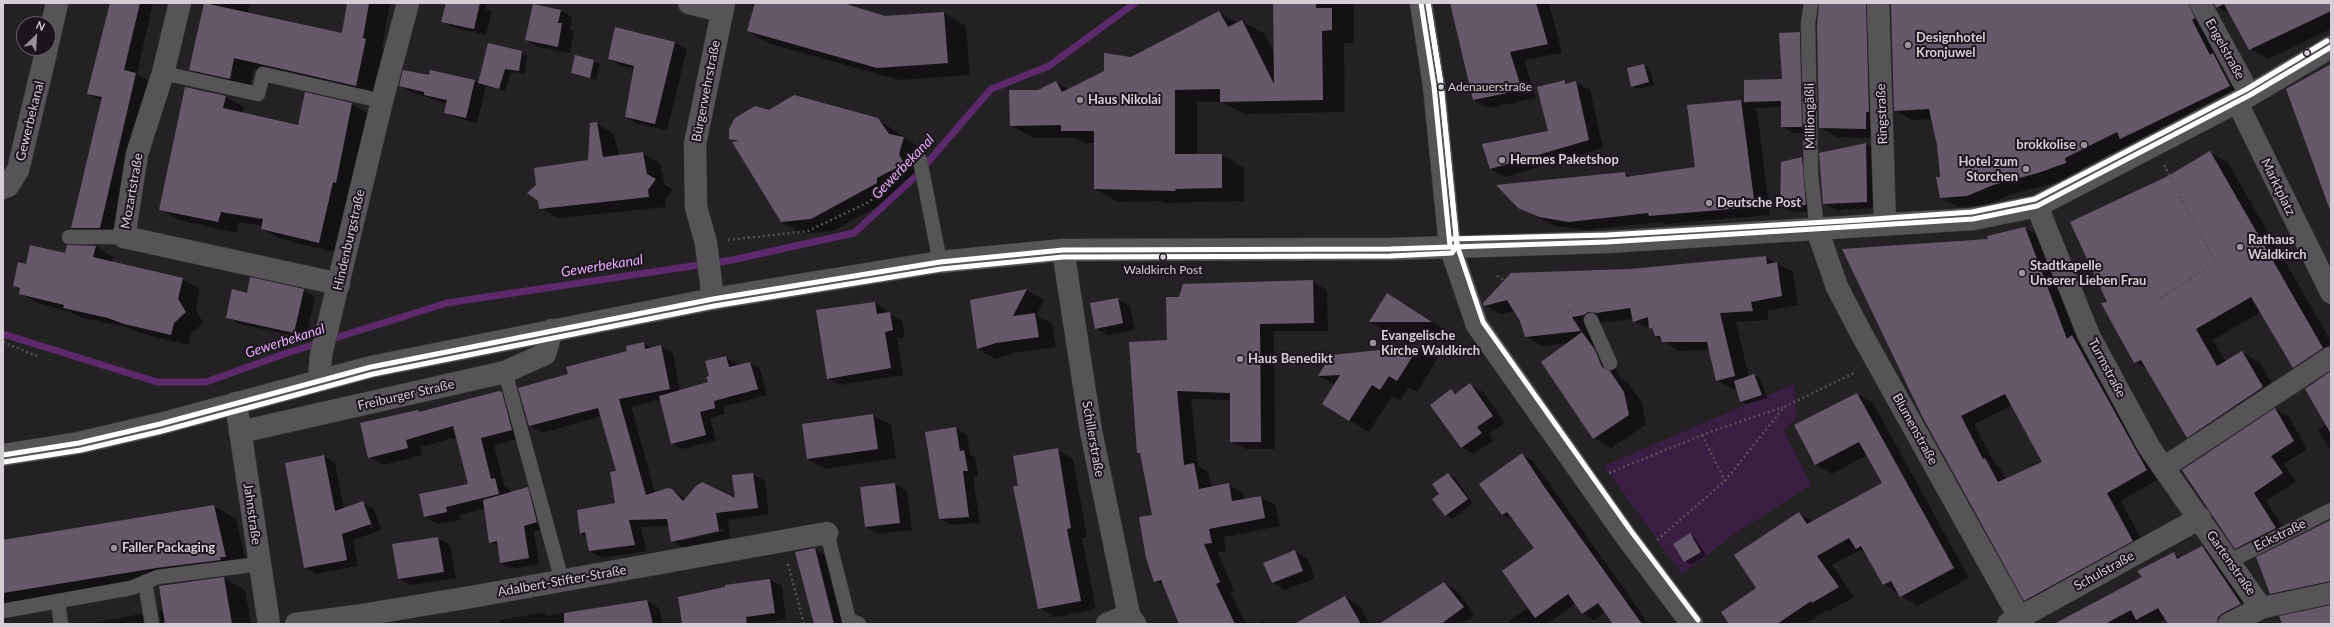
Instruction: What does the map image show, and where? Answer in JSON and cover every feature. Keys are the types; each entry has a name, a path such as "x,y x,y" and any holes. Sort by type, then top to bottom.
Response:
{"street":[{"path":"54,16 57,3"},
{"name":"Mozartstraße","path":"180,3 163,73 137,154 124,237 339,284"},
{"name":"Hindenburgstraße","path":"319,379 321,355 382,101 408,3"},
{"path":"689,3 723,7"},
{"path":"1421,3 1434,86 1450,246 1477,325 1640,555 1692,624"},
{"name":"Engelstraße","path":"2200,3 2243,98"},
{"name":"Bürgerwehrstraße","path":"712,289 706,243 696,207 695,144 723,7"},
{"name":"Ringstraße","path":"1883,8 1885,225"},
{"path":"3,455 79,443 236,403 319,379 552,330 712,289 940,262 1063,250 1390,249 1607,242 1974,219 2037,206 2243,98 2331,47"},
{"name":"Gewerbekanal","path":"3,188 8,186 20,164 45,56"},
{"name":"Marktplatz","path":"2243,98 2331,293"},
{"name":"Turmstraße","path":"2037,206 2089,336 2149,447 2200,518"},
{"name":"Blumenstraße","path":"1817,229 1837,287 2017,622"},
{"name":"Schillerstraße","path":"1063,250 1090,431 1132,619"},
{"name":"Freiburger Straße","path":"240,432 505,372 545,354 552,330"},
{"path":"2163,468 2331,357"},
{"name":"Jahnstraße","path":"236,403 269,624"},
{"name":"Schulstraße","path":"2017,622 2200,518"},
{"name":"Gartenstraße","path":"2200,518 2261,608"},
{"name":"Adalbert-Stifter-Straße","path":"296,624 356,616 562,581 733,549 778,544 827,533"},
{"name":"Gartenstraße","path":"2229,624 2261,608 2331,593"},
{"path":"1107,624 1132,619"}],"lane":[{"name":"Milliongäßli","path":"1811,3 1808,22 1811,175 1817,229"},
{"path":"163,73 258,94 263,74 382,101"},
{"path":"920,160 940,262"},
{"path":"68,237 124,237"},
{"path":"1591,320 1610,363"},
{"path":"505,372 562,581"},
{"name":"Eckstraße","path":"2230,561 2331,510"},
{"path":"827,533 849,620 859,624"},
{"path":"3,611 132,588 158,577 259,564"},
{"path":"145,582 152,624"},
{"path":"58,601 61,624"}],"path":[{"path":"2154,145 2215,262"},
{"path":"706,243 808,231 869,202 920,160"},
{"path":"2157,301 2222,258"},
{"path":"1497,276 1504,280"},
{"path":"1558,312 1577,311"},
{"path":"3,342 39,357"},
{"path":"1588,482 1702,435 1784,407 1878,362"},
{"path":"1640,555 1726,481 1784,407"},
{"path":"1702,435 1726,481"},
{"path":"778,544 786,557 804,624"}],"shaded area":[{"path":"1794,384 1797,417 1784,431 1811,485 1733,535 1682,574 1604,466"}],"building":[{"path":"110,3 140,3 124,70 136,73 100,228 71,228 102,97 87,94"},
{"path":"204,3 342,33 347,3 369,3 363,38 366,39 356,86 234,58 230,79 189,70"},
{"path":"446,3 480,3 474,29 441,22"},
{"path":"755,3 843,3 885,16 944,12 948,63 877,68 747,31"},
{"name":"Haus Nikolai","path":"1273,3 1316,3 1316,8 1332,8 1332,30 1322,31 1323,100 1220,102 1220,89 1175,90 1175,154 1222,154 1222,188 1175,189 1176,191 1094,189 1094,131 1061,131 1061,125 1010,126 1009,90 1038,90 1056,81 1062,92 1104,71 1104,53 1131,57 1219,11 1228,27 1242,20 1274,84"},
{"path":"1450,3 1536,3 1548,44 1510,52 1522,90 1473,100"},
{"path":"1819,3 1866,3 1869,112 1866,112 1866,129 1819,128 1817,27"},
{"path":"1891,3 2188,3 2195,18 2192,20 2210,55 2213,53 2230,86 2120,139 2117,132 2065,158 2066,163 2038,173 1993,185 1967,196 1940,198 1936,177 1940,177 1937,145 1929,109 1894,111"},
{"path":"2214,3 2331,3 2331,11 2249,50 2224,4 2216,8"},
{"path":"533,4 561,10 558,23 562,23 558,47 525,40"},
{"path":"615,27 675,42 655,124 625,117 634,66 608,59"},
{"path":"1800,32 1802,127 1781,127 1781,101 1744,102 1744,80 1782,79 1779,33"},
{"path":"488,43 522,51 519,71 505,69 499,89 478,83"},
{"path":"575,55 594,60 590,78 571,73"},
{"path":"1644,64 1649,82 1631,87 1627,68"},
{"path":"2331,64 2331,209 2330,210 2286,89"},
{"path":"403,70 429,75 430,70 475,80 466,118 444,113 447,100 424,95 424,92 399,86"},
{"path":"1565,80 1565,84 1576,81 1589,140 1490,169 1482,144 1548,131 1537,87"},
{"path":"185,87 226,96 223,108 298,125 305,92 352,103 336,183 333,182 319,243 261,229 263,219 221,212 218,222 159,210"},
{"path":"794,95 878,118 889,134 904,137 899,154 904,164 877,178 877,183 811,219 781,222 732,142 739,141 729,139 729,129 735,118 755,106 769,110"},
{"path":"1741,100 1755,207 1649,216 1648,213 1569,222 1539,217 1518,208 1496,185 1625,172 1626,177 1695,167 1687,105"},
{"path":"597,122 603,157 643,152 647,174 656,179 648,190 649,197 539,209 538,201 527,193 536,185 534,168 588,160 590,123"},
{"path":"1866,143 1867,202 1823,204 1819,153"},
{"path":"2210,151 2323,348 2293,368 2251,297 2196,329 2217,366 2242,351 2263,387 2187,438 2141,360 2134,363 2101,303 2107,302 2070,222 2168,176"},
{"path":"1802,157 1806,205 1780,206 1781,162"},
{"path":"2025,227 2067,339 2072,335 2147,470 2107,493 2133,541 2024,601 1922,416 1842,249 1988,239 1987,236","holes":["2005,394 2042,462 1998,482 1985,458 1983,459 1961,416"]},
{"path":"30,245 65,253 67,245 96,246 93,257 183,278 178,299 186,312 174,323 171,335 124,324 108,318 63,308 64,305 19,294 20,288 13,286 18,262 26,264"},
{"path":"1766,256 1767,264 1777,262 1782,296 1751,302 1753,311 1720,313 1735,376 1716,381 1707,342 1662,342 1660,336 1655,336 1652,328 1649,329 1648,317 1633,322 1630,308 1596,313 1588,312 1584,315 1572,317 1581,331 1525,337 1520,321 1507,300 1484,306 1483,303 1511,273 1630,269"},
{"path":"250,277 304,289 294,333 226,318 232,289 247,293"},
{"path":"1313,280 1314,323 1260,324 1261,442 1230,442 1230,393 1177,391 1184,465 1194,463 1199,489 1229,483 1232,501 1261,496 1265,518 1209,529 1212,543 1204,544 1220,582 1216,584 1235,624 1179,624 1161,580 1154,582 1146,558 1139,517 1152,515 1140,453 1137,453 1129,342 1167,340 1166,297 1179,297 1183,284"},
{"path":"1027,289 1013,316 1035,313 1039,337 996,343 977,349 970,300"},
{"path":"1387,293 1432,322 1369,322"},
{"path":"1118,298 1123,323 1095,329 1090,303"},
{"path":"875,302 877,314 890,312 893,330 885,332 891,368 827,379 816,310"},
{"path":"1582,332 1595,350 1602,367 1610,371 1624,392 1629,415 1593,439 1541,362"},
{"path":"644,342 645,349 661,345 670,389 619,399 646,495 668,488 672,489 683,501 696,486 702,482 735,498 732,475 753,473 758,508 716,513 719,531 671,542 667,519 629,520 635,545 589,551 585,532 580,534 577,510 615,503 610,472 616,471 598,408 529,426 518,388 568,374 566,367 627,351 626,346"},
{"path":"1419,346 1397,381 1389,376 1380,390 1372,385 1349,421 1322,404 1340,375 1318,376 1331,355"},
{"path":"726,356 729,367 750,362 758,389 714,401 715,408 700,412 706,435 671,444 659,396 708,382 706,377 709,376 705,361"},
{"path":"2331,371 2331,434 2305,389"},
{"path":"1754,374 1762,395 1740,402 1734,381"},
{"path":"1470,383 1493,416 1477,427 1482,433 1461,448 1430,405 1451,389 1455,394"},
{"path":"499,391 502,392 512,430 481,438 491,479 495,478 499,494 446,507 447,512 424,517 419,494 468,484 453,426 406,440 408,448 368,458 360,423 418,410 419,412"},
{"path":"1857,393 1954,568 1900,597 1891,581 1883,585 1861,546 1856,549 1849,538 1817,556 1839,587 1812,603 1811,601 1777,624 1729,624 1721,612 1756,588 1734,555 1799,512 1807,524 1882,483 1859,442 1815,465 1794,425"},
{"path":"2275,408 2294,441 2271,456 2283,473 2254,493 2276,528 2235,549 2182,470"},
{"path":"873,414 878,449 807,459 802,424"},
{"path":"956,427 960,451 964,450 968,471 963,471 969,517 939,519 925,432"},
{"path":"1058,448 1071,528 1067,529 1081,601 1038,609 1013,486 1018,486 1013,456"},
{"path":"1522,453 1642,624 1613,624 1598,603 1582,614 1568,594 1535,618 1502,571 1534,548 1507,512 1502,515 1479,484"},
{"path":"324,455 335,511 363,501 371,524 342,534 347,560 304,568 285,463"},
{"path":"1448,473 1468,499 1445,516 1432,499 1439,494 1432,484"},
{"path":"895,483 900,523 865,527 860,487"},
{"path":"528,487 537,522 524,526 529,558 500,563 497,541 489,543 483,500"},
{"name":"Faller Packaging","path":"214,505 226,557 220,557 221,560 156,568 3,593 3,540"},
{"path":"2331,520 2331,581 2270,594 2256,557"},
{"path":"1690,533 1701,552 1684,562 1673,544"},
{"path":"438,537 444,572 398,579 392,544"},
{"path":"2202,546 2241,604 2218,617 2217,624 2168,624 2158,608 2136,620 2131,610 2105,624 2054,624 2142,577 2137,571 2174,552 2177,559"},
{"path":"815,548 834,624 814,624 795,552"},
{"path":"1295,550 1303,571 1272,583 1263,563"},
{"path":"224,577 232,624 165,624 159,586"},
{"path":"770,579 775,613 746,617 747,624 682,624 678,597 725,587 725,585"},
{"path":"1444,582 1464,607 1441,624 1379,624"},
{"path":"1345,596 1361,624 1294,624"},
{"path":"647,600 653,624 564,624 564,613"},
{"path":"2331,605 2331,624 2282,624 2279,616"}],"waterway":[{"name":"Gewerbekanal","path":"3,334 157,382 206,382 287,353 447,303 732,260 854,233 916,176 991,89 1049,66 1135,3"}],"transit line":[{"path":"1421,3 1434,86 1450,246"},
{"path":"4,462 81,450 162,431 373,374 714,306 941,269 1063,257 1390,256 1452,253 1457,245 1441,85 1428,3"},
{"path":"1428,3 1441,85 1457,245 1483,322 1631,531 1698,620"},
{"path":"1450,239 1607,235 1860,220 1972,212 2035,199 2247,89 2327,41"},
{"path":"3,455 79,443 160,424 371,367 713,299 940,262 1063,250 1390,249 1607,242 1973,219 2037,206 2250,95 2331,47"}],"place":[{"name":"Designhotel Kronjuwel","path":"1908,45"},
{"name":"Adenauerstraße","path":"1441,87"},
{"name":"Haus Nikolai","path":"1080,100"},
{"name":"brokkolise","path":"2084,145"},
{"name":"Hermes Paketshop","path":"1502,160"},
{"name":"Hotel zum Storchen","path":"2026,169"},
{"name":"Deutsche Post","path":"1709,203"},
{"name":"Rathaus Waldkirch","path":"2240,247"},
{"name":"Waldkirch Post","path":"1163,257"},
{"name":"Stadtkapelle Unserer Lieben Frau","path":"2022,273"},
{"name":"Evangelische Kirche Waldkirch","path":"1373,343"},
{"name":"Haus Benedikt","path":"1240,359"},
{"name":"Faller Packaging","path":"114,548"}]}
